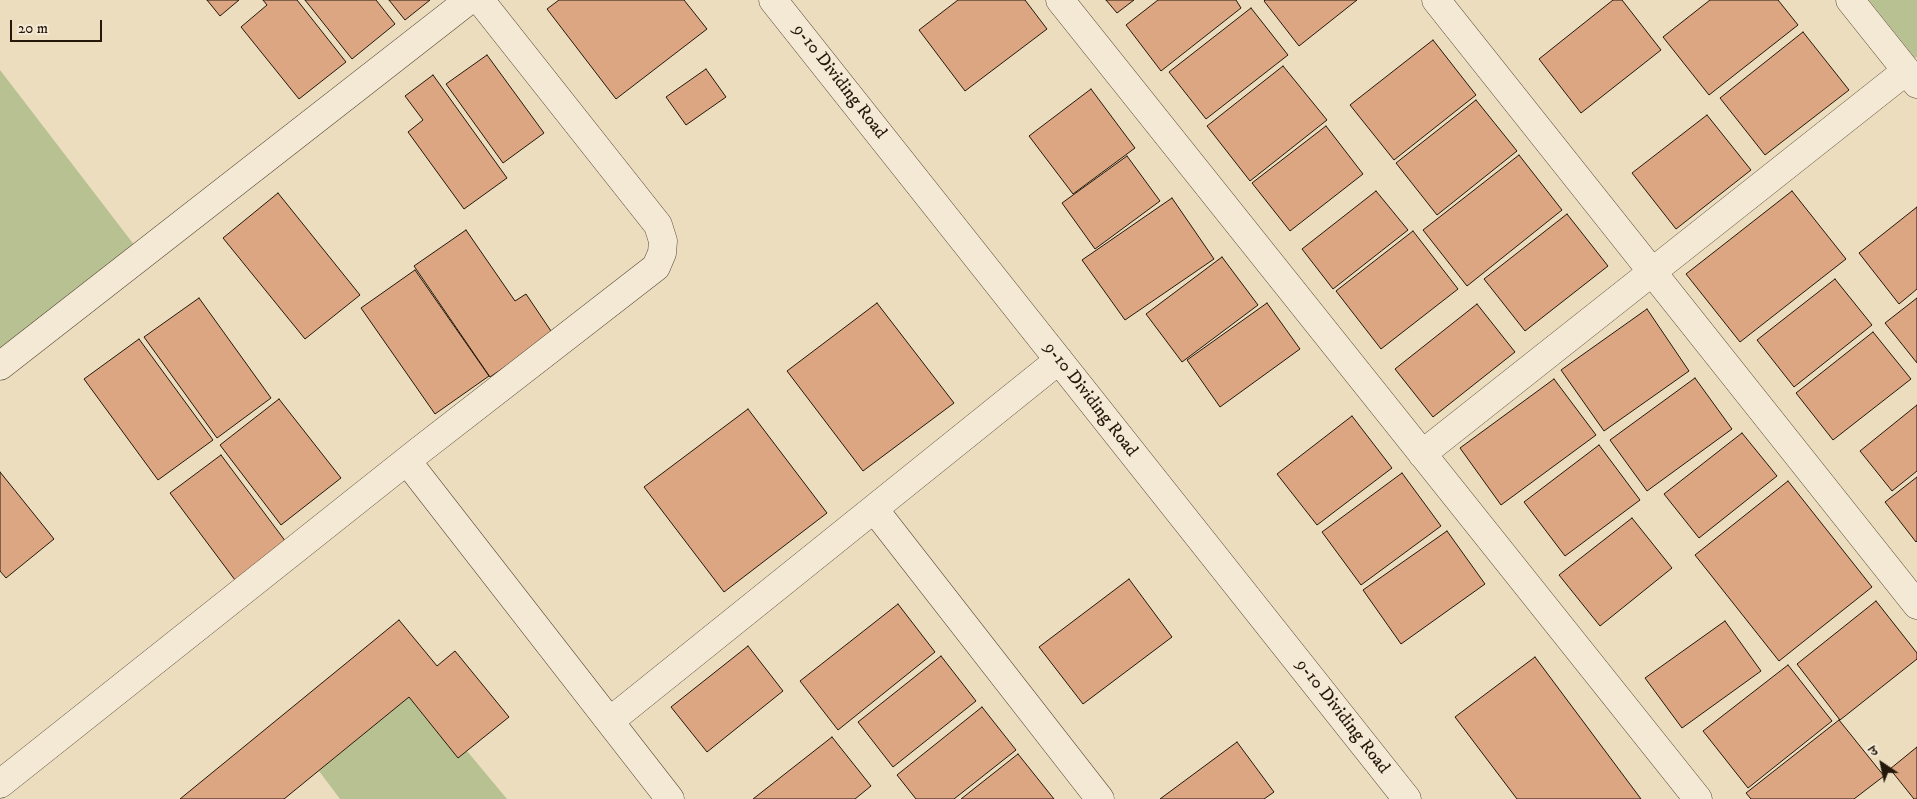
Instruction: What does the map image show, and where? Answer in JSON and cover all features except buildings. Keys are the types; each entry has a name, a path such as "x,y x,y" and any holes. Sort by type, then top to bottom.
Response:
{"street":[{"path":"0,366 469,0"},
{"path":"0,784 407,461 656,267 662,253 663,240 658,224 480,0"},
{"name":"9-10 Dividing Road","path":"773,0 1407,799"},
{"path":"1060,0 1698,799"},
{"path":"1436,0 1917,605"},
{"path":"1422,454 1652,272 1912,78 1850,0"},
{"path":"610,721 1059,360"},
{"path":"407,461 670,799"},
{"path":"874,509 1100,799"}],"green space":[{"path":"1869,0 1917,0 1917,57 1915,58"},
{"path":"0,70 135,246 0,349"},
{"path":"409,697 458,758 467,751 507,799 340,799 319,771"}]}
